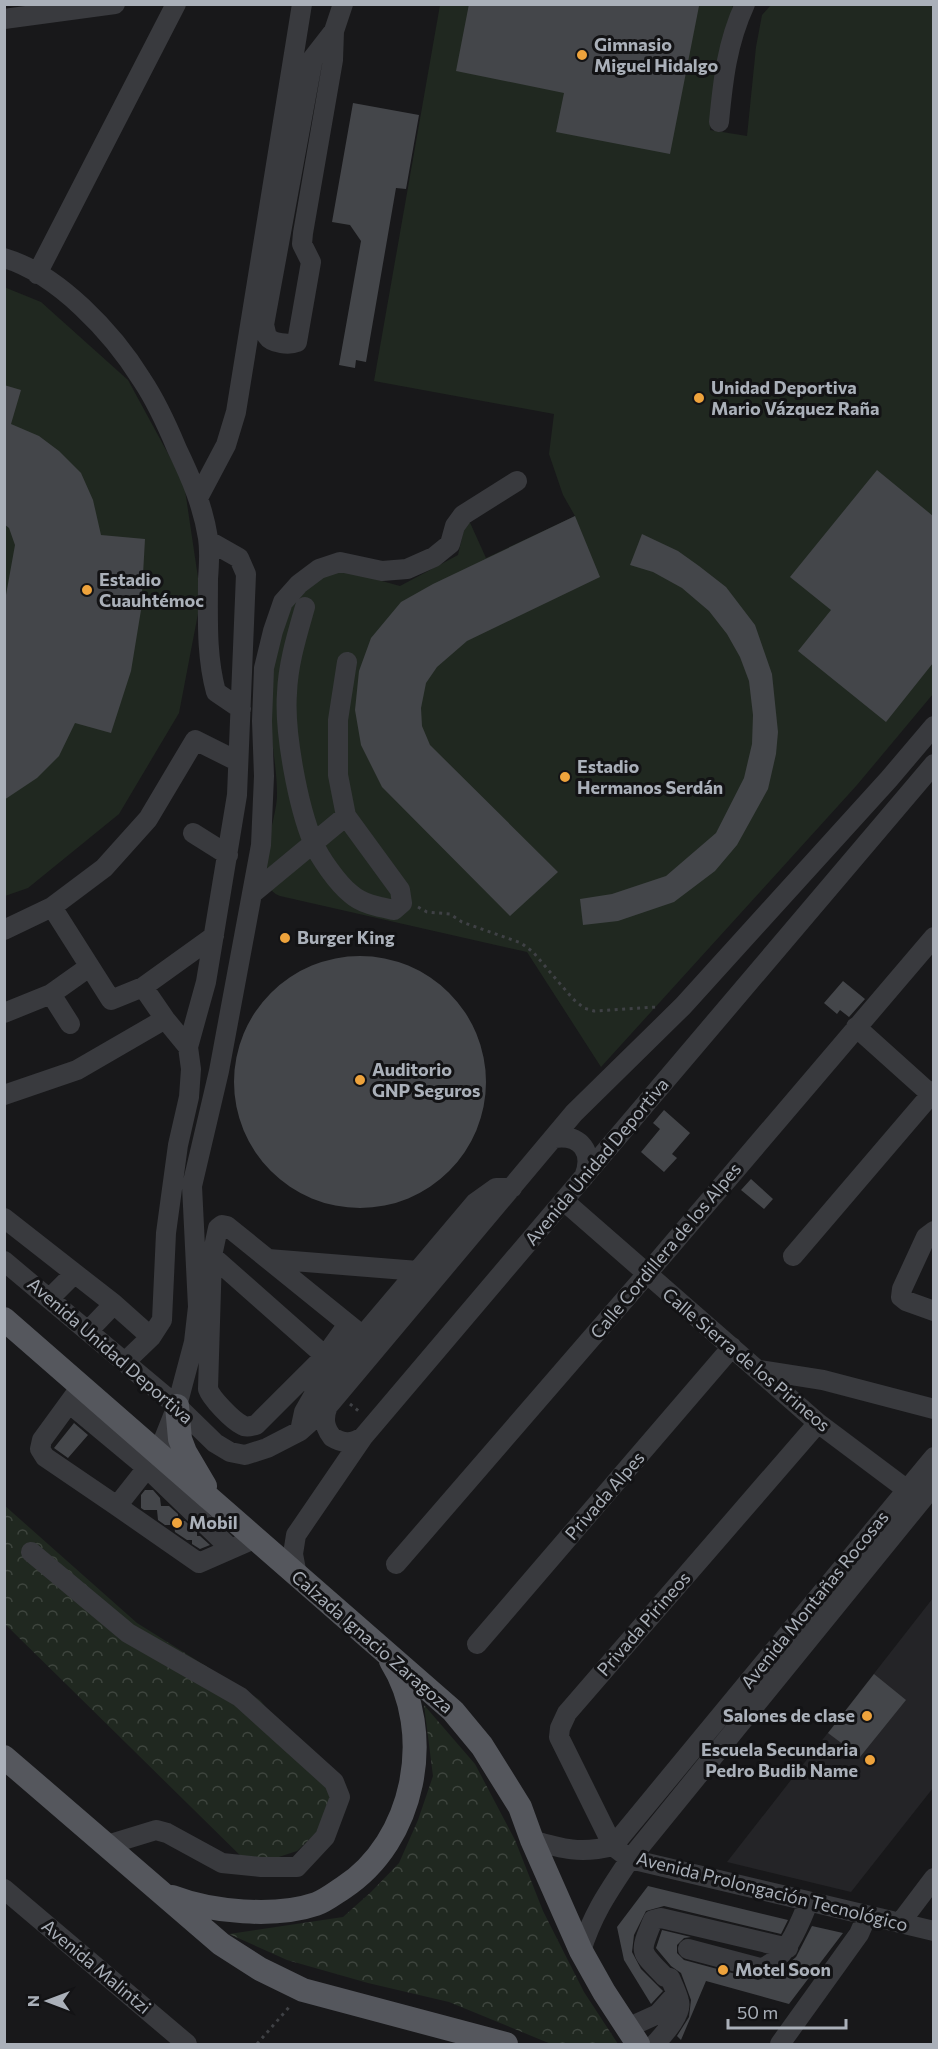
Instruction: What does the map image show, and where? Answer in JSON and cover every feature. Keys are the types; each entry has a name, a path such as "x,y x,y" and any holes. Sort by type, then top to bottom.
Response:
{"main road":[{"path":"4,1319 75,1394 162,1449 177,1406"},
{"name":"Calzada Ignacio Zaragoza","path":"162,1449 196,1471 222,1510 453,1711 482,1746 520,1807 532,1840 581,1951 632,2036"},
{"path":"164,1894 186,1902 239,1911 294,1909 316,1904 365,1872 384,1848 399,1822 412,1783 414,1763 415,1742 408,1702 402,1683 382,1647"},
{"path":"4,1757 221,1944 260,1969 303,1990 506,2044"}],"street":[{"path":"16,13 115,4"},
{"path":"37,274 176,4"},
{"path":"199,496 226,445 236,412 302,4"},
{"path":"334,31 313,58 264,326 266,335 271,339 291,345 297,342 311,262 302,244 303,233 333,60 334,31 343,4"},
{"path":"719,122 724,68 745,4"},
{"path":"4,258 37,274 64,292 122,351 143,380 199,496 209,541 208,647 211,673 216,692 241,709"},
{"path":"177,1406 194,1342 198,1307 192,1186 219,1071 253,892 263,817 264,668 283,602 299,584 319,569 340,562 382,571 407,569 434,557 450,544 455,526 463,515 517,481"},
{"path":"125,1362 151,1337 162,1320 166,1233 178,1145 189,1097 192,1069 188,1047 206,982 237,795 246,574 238,558 209,541"},
{"path":"305,607 292,655 287,693 287,717 298,789 313,843 350,894 377,906 394,910 402,903 400,890 346,816 338,775 338,720 347,662"},
{"name":"Avenida Unidad Deportiva","path":"4,1261 177,1406 215,1443 230,1452 244,1455 267,1448 300,1431 328,1406 574,1113 683,1006 889,779 933,726"},
{"path":"4,930 52,907 104,868 148,819 195,740 237,762"},
{"name":"Avenida Unidad Deportiva","path":"297,1575 293,1554 296,1535 363,1437 584,1177 926,785 933,764"},
{"path":"889,779 907,779 926,785"},
{"path":"253,892 346,816"},
{"path":"193,833 228,855"},
{"path":"52,907 111,1000 143,987 214,936"},
{"name":"Calle Cordillera de los Alpes","path":"396,1564 646,1275 933,937"},
{"path":"4,1013 51,994 89,967"},
{"path":"143,987 188,1047"},
{"path":"51,994 70,1024"},
{"path":"4,1095 78,1071 165,1018"},
{"path":"793,1256 932,1094 856,1028"},
{"path":"554,1138 565,1136 575,1139 583,1146 588,1156 588,1167 584,1177"},
{"path":"300,1431 304,1412 331,1361 355,1330 418,1271 475,1203 496,1188 512,1188"},
{"name":"Calle Sierra de los Pirineos","path":"564,1201 818,1423 906,1489"},
{"path":"4,1218 114,1304 151,1337"},
{"path":"331,1361 256,1425 248,1427 241,1425 211,1396 208,1389 212,1256 217,1232 222,1225 227,1226 355,1330"},
{"path":"933,1231 926,1237 902,1289 901,1298 933,1311"},
{"path":"20,1274 39,1245"},
{"path":"212,1256 331,1361"},
{"path":"268,1259 418,1271"},
{"path":"50,1298 74,1274"},
{"path":"88,1331 114,1304"},
{"name":"Privada Alpes","path":"477,1644 732,1347"},
{"path":"759,1370 823,1380 933,1409"},
{"path":"231,1549 162,1449 75,1394 42,1440 40,1449 45,1456 199,1563 254,1539"},
{"path":"328,1406 324,1422 332,1437 347,1443 363,1437"},
{"name":"Privada Pirineos","path":"613,1846 559,1737 562,1720 818,1423"},
{"name":"Avenida Unidad Deportiva","path":"162,1449 215,1443"},
{"path":"117,1506 162,1449"},
{"name":"Avenida Montañas Rocosas","path":"613,1846 933,1457"},
{"name":"Avenida Montañas Rocosas","path":"581,1951 590,1922 630,1859 933,1485"},
{"path":"31,1552 128,1633 240,1697 334,1782 340,1797 325,1837 297,1868 261,1868 222,1863 167,1833 156,1830 107,1845"},
{"path":"532,1840 572,1851 592,1851 613,1846"},
{"name":"Avenida Prolongación Tecnológico","path":"613,1846 630,1859 933,1931"},
{"path":"900,1923 933,1878"},
{"name":"Avenida Malintzi","path":"4,1889 187,2044"},
{"path":"688,1949 760,1968 765,1967 788,1948 808,1902"},
{"path":"780,2044 859,1934 867,1916"},
{"path":"655,2044 669,2027 680,2008 673,1986 643,1952 642,1947 654,1920 661,1918 788,1948"},
{"path":"632,2036 658,2014 673,1986 674,1977 698,1926"}],"path":[{"path":"402,903 427,912 450,914 462,922 521,943 533,952 573,999 584,1008 594,1011 683,1006"},
{"path":"257,2044 303,1990"}],"shaded area":[{"name":"Escuela Secundaria Pedro Budib Name","path":"933,1598 933,1788 851,1892 727,1862"}],"green space":[{"path":"440,5 733,5 710,130 747,136 756,47 762,15 771,5 933,5 933,694 857,785 601,1067 527,952 280,896 271,889 266,879 265,865 277,794 270,716 271,686 278,642 296,594 312,581 338,569 400,586 458,555 467,516 486,558 575,516 563,495 549,454 554,414 374,381"},
{"name":"Estadio Cuauhtémoc","path":"4,287 41,302 128,380 184,483 201,598 179,713 119,814 28,888 5,896"},
{"path":"4,1505 137,1623 260,1700 336,1794 319,1830 297,1851 251,1866 5,1624"},
{"path":"424,1705 475,1764 515,1840 543,1911 584,1992 618,2044 551,2044 449,2002 368,1983 287,1960 229,1934 343,1917 399,1863 418,1820 433,1776"}],"building":[{"path":"469,4 699,6 670,154 556,132 564,93 456,71"},
{"path":"353,103 419,115 406,189 396,188 366,362 356,360 355,368 339,365 361,241 350,225 332,222"},
{"path":"4,385 21,390 11,424 39,436 59,451 81,473 93,500 101,535 145,539 141,610 131,671 111,733 75,723 59,756 37,778 4,800 4,606 15,545 9,528 4,524"},
{"path":"877,470 933,516 933,663 886,722 798,651 831,610 790,577"},
{"path":"575,516 600,577 467,641 437,667 426,683 421,708 422,726 430,745 558,872 510,916 382,787 361,745 355,710 359,671 371,638 401,602 433,584"},
{"path":"642,534 678,551 726,587 755,625 772,674 778,732 776,754 768,789 737,845 715,871 674,902 618,921 583,925 580,899 612,894 666,876 716,833 744,778 752,744 753,715 749,681 740,657 727,634 709,611 682,588 653,572 630,565"},
{"name":"Auditorio GNP Seguros","path":"360,956 385,959 408,966 430,978 449,993 464,1012 476,1034 483,1057 486,1082 483,1107 476,1130 464,1152 449,1171 430,1186 408,1198 385,1205 360,1208 335,1205 312,1198 290,1186 271,1171 256,1152 244,1130 237,1107 234,1082 237,1057 244,1034 256,1012 271,993 290,978 312,966 335,959"},
{"path":"843,981 865,999 849,1017 840,1010 837,1014 824,1003"},
{"path":"664,1110 690,1133 672,1154 677,1158 664,1172 641,1152 660,1129 653,1123"},
{"path":"751,1179 773,1199 764,1209 741,1190"},
{"path":"74,1423 88,1435 68,1458 54,1448"},
{"name":"Mobil","path":"145,1490 153,1490 160,1498 161,1506 169,1506 178,1514 178,1521 185,1521 197,1532 197,1536 210,1545 200,1549 192,1544 192,1540 187,1540 175,1532 174,1525 165,1525 158,1520 157,1510 141,1508 141,1495"},
{"name":"Salones de clase","path":"874,1674 906,1700 860,1757 828,1733"},
{"path":"648,1886 788,1920 781,1934 664,1906 646,1911 634,1935 632,1952 641,1969 663,1991 651,2004 624,1960 617,1927"},
{"path":"812,1926 843,1933 789,2004 706,1981 681,2040 677,2036 689,2017 691,2000 681,1973 671,1966 656,1948 662,1930 691,1937 684,1938 677,1945 677,1953 684,1960 758,1980 776,1974 796,1957"}],"place":[{"name":"Gimnasio Miguel Hidalgo","path":"582,55"},
{"name":"Unidad Deportiva Mario Vázquez Raña","path":"699,398"},
{"name":"Estadio Cuauhtémoc","path":"87,590"},
{"name":"Estadio Hermanos Serdán","path":"565,777"},
{"name":"Burger King","path":"285,938"},
{"name":"Auditorio GNP Seguros","path":"360,1080"},
{"name":"Mobil","path":"177,1523"},
{"name":"Salones de clase","path":"867,1716"},
{"name":"Escuela Secundaria Pedro Budib Name","path":"870,1760"},
{"name":"Motel Soon","path":"723,1970"}]}
